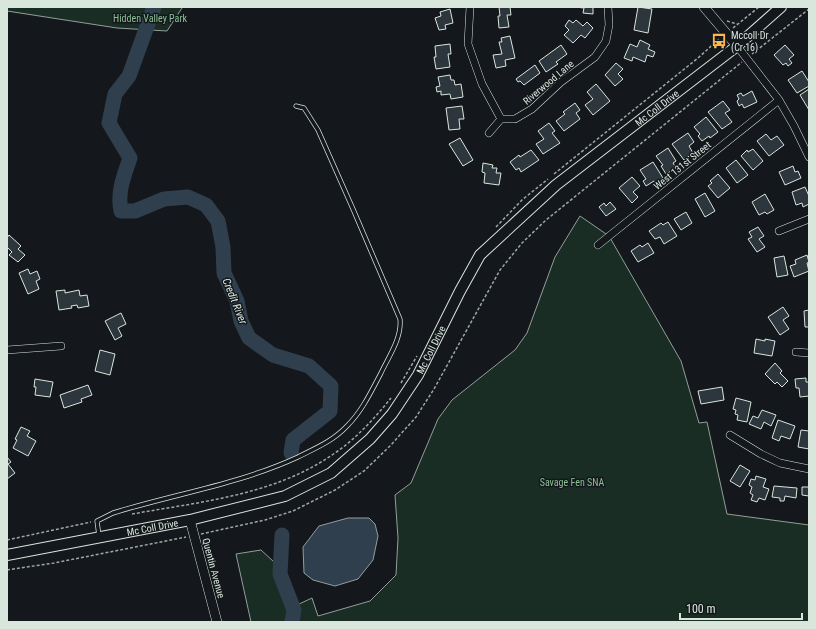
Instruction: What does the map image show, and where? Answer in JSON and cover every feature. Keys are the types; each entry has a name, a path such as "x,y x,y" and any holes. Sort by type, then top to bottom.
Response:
{"main road":[{"name":"Mc Coll Drive","path":"7,556 190,520 285,496 331,473 370,440 392,414 418,374 480,255 556,185 737,46 781,7"}],"street":[{"path":"470,7 468,44 482,84 501,119 489,133"},
{"name":"Riverwood Lane","path":"501,119 515,119 532,108 561,82 595,56 606,41 609,25 608,7"},
{"path":"704,7 737,46 779,100 809,157"},
{"name":"West 131st Street","path":"598,245 779,100"},
{"path":"779,231 809,219"},
{"path":"7,350 61,346"},
{"path":"796,352 809,353"},
{"path":"730,435 761,454 780,463 809,469"},
{"name":"Quentin Avenue","path":"190,520 217,622"}],"lane":[{"path":"99,537 98,521 108,515 242,478 285,463 322,446 347,426 359,411 369,396 394,346 400,327 400,319 318,130 304,108 296,106"}],"path":[{"path":"724,17 728,22 737,25"}],"green space":[{"name":"Hidden Valley Park","path":"7,7 182,8 167,31 117,28 7,11"},
{"name":"Savage Fen SNA","path":"580,216 609,236 681,361 699,423 707,422 727,514 809,525 809,622 251,622 236,554 261,550 286,573 282,585 297,605 312,598 318,616 370,601 396,575 398,538 395,495 411,483 438,419 452,400 515,350 527,333 555,257"}],"water":[{"path":"348,518 369,518 375,524 378,536 373,560 358,579 335,586 313,580 304,573 303,547 319,526"}],"building":[{"path":"499,7 510,7 511,15 507,15 509,27 499,28"},
{"path":"575,7 593,7 593,14 583,13 584,8"},
{"path":"638,7 652,9 648,33 634,30"},
{"path":"450,9 453,23 445,25 446,29 439,30 435,18 441,16 440,12"},
{"path":"569,20 573,23 576,20 583,26 587,22 593,28 585,38 581,35 573,43 564,35 569,30 565,26"},
{"path":"510,36 515,58 505,60 506,66 496,68 493,55 502,54 499,42 502,42 501,38"},
{"path":"640,40 650,45 648,49 655,52 653,57 647,55 645,62 633,57 632,61 624,58 630,44 637,47"},
{"path":"450,44 451,54 448,54 450,67 436,69 434,57 436,57 435,46"},
{"path":"561,45 567,54 556,62 558,64 546,72 539,61"},
{"path":"785,45 794,55 789,59 792,63 788,66 786,63 783,65 774,55"},
{"path":"616,63 623,69 618,74 623,79 615,86 605,75"},
{"path":"535,65 540,73 524,85 520,81 518,82 516,79"},
{"path":"802,71 809,82 809,86 797,93 788,80"},
{"path":"450,75 451,80 454,80 455,85 461,84 463,97 451,99 450,94 441,95 441,91 437,92 436,87 440,86 438,77"},
{"path":"596,84 610,101 593,115 585,105 593,99 587,92"},
{"path":"809,89 809,110 800,95"},
{"path":"752,91 757,102 744,108 742,104 739,106 737,101 739,99 737,95 741,93 743,96"},
{"path":"723,101 730,110 725,113 732,122 722,129 708,112"},
{"path":"575,103 580,110 576,113 580,119 564,131 556,121 565,114 563,112"},
{"path":"462,106 464,119 459,119 460,129 449,130 446,108"},
{"path":"706,117 718,132 710,138 709,136 702,141 698,136 700,134 694,127"},
{"path":"549,123 555,131 552,133 560,143 543,154 536,144 544,139 538,131"},
{"path":"688,133 694,142 689,146 693,153 684,160 672,144"},
{"path":"766,134 771,140 777,136 784,145 769,156 757,141"},
{"path":"460,138 473,160 463,166 449,144"},
{"path":"668,148 676,161 673,163 676,168 666,174 661,166 663,165 656,156"},
{"path":"753,149 763,161 753,170 741,156 747,150 748,152"},
{"path":"531,150 539,160 521,172 519,168 516,170 510,162 519,155 520,157"},
{"path":"736,160 748,175 737,183 726,168"},
{"path":"653,162 663,178 646,186 643,181 646,179 640,170"},
{"path":"483,163 493,165 492,168 497,168 496,173 501,173 499,185 484,183 485,173 482,172"},
{"path":"793,166 795,172 798,171 801,178 785,185 779,172"},
{"path":"718,174 730,188 718,198 708,186 712,183 710,181"},
{"path":"632,177 640,186 633,192 638,197 632,203 619,188"},
{"path":"805,187 809,196 809,204 803,207 802,203 796,205 792,192"},
{"path":"705,193 715,211 705,217 695,199"},
{"path":"765,194 774,210 767,214 765,212 759,215 752,202"},
{"path":"610,202 616,209 606,216 599,207 604,203 606,206"},
{"path":"686,212 692,223 681,230 674,219"},
{"path":"668,222 677,236 664,244 660,237 655,239 649,231 661,223 663,225"},
{"path":"758,227 764,236 759,239 765,247 757,252 748,239 752,237 749,232"},
{"path":"9,235 21,246 18,249 25,255 18,262 9,255 12,252 7,247 7,238"},
{"path":"648,243 654,253 638,262 631,251 640,245 642,247"},
{"path":"807,255 809,271 794,277 790,266 796,264 795,260"},
{"path":"784,256 788,275 777,277 774,258"},
{"path":"28,269 30,274 37,271 40,279 36,281 39,289 28,294 19,273"},
{"path":"65,290 65,293 79,290 80,296 87,295 89,306 78,308 77,305 71,306 72,308 59,310 56,291"},
{"path":"783,307 789,316 783,320 789,329 780,335 768,317"},
{"path":"809,310 809,327 805,327 804,311"},
{"path":"121,313 126,324 118,328 122,336 115,340 105,321"},
{"path":"756,339 775,341 772,356 754,353"},
{"path":"100,350 115,354 110,375 95,371"},
{"path":"775,363 782,371 780,373 788,381 782,387 777,382 775,384 765,374"},
{"path":"806,378 806,382 809,382 809,396 800,397 799,388 796,388 795,379"},
{"path":"35,379 53,382 50,397 35,395"},
{"path":"88,385 92,395 81,399 82,402 64,408 60,395"},
{"path":"722,387 724,400 701,404 698,391"},
{"path":"736,398 751,402 747,422 737,420 738,415 735,414 736,410 733,409"},
{"path":"762,410 776,415 771,426 764,422 761,429 749,424 753,416 758,418"},
{"path":"778,420 795,426 790,439 781,436 779,441 772,438"},
{"path":"21,427 30,431 27,436 36,441 28,456 13,448 17,440 15,439"},
{"path":"801,430 809,431 809,449 798,447"},
{"path":"7,457 11,462 8,464 15,473 7,479"},
{"path":"740,465 750,471 740,487 730,481"},
{"path":"756,476 766,479 763,487 769,489 765,500 759,498 757,502 751,500 753,495 750,493 752,487 749,485 751,479 755,480"},
{"path":"774,486 797,488 796,498 785,496 784,501 780,501 780,498 772,497"},
{"path":"802,487 809,487 809,496 802,495"}],"waterway":[{"name":"Credit River","path":"154,7 129,76 115,94 109,123 130,158 123,178 120,197 121,211 135,211 164,199 188,197 206,205 218,221 223,247 224,273 237,301 241,321 249,338 273,355 309,366 331,386 330,411 293,440 291,453"},
{"name":"Credit River","path":"282,535 280,574 294,610 292,622"}],"place":[{"name":"Mccoll Dr (Cr 16)","path":"719,41"}]}
